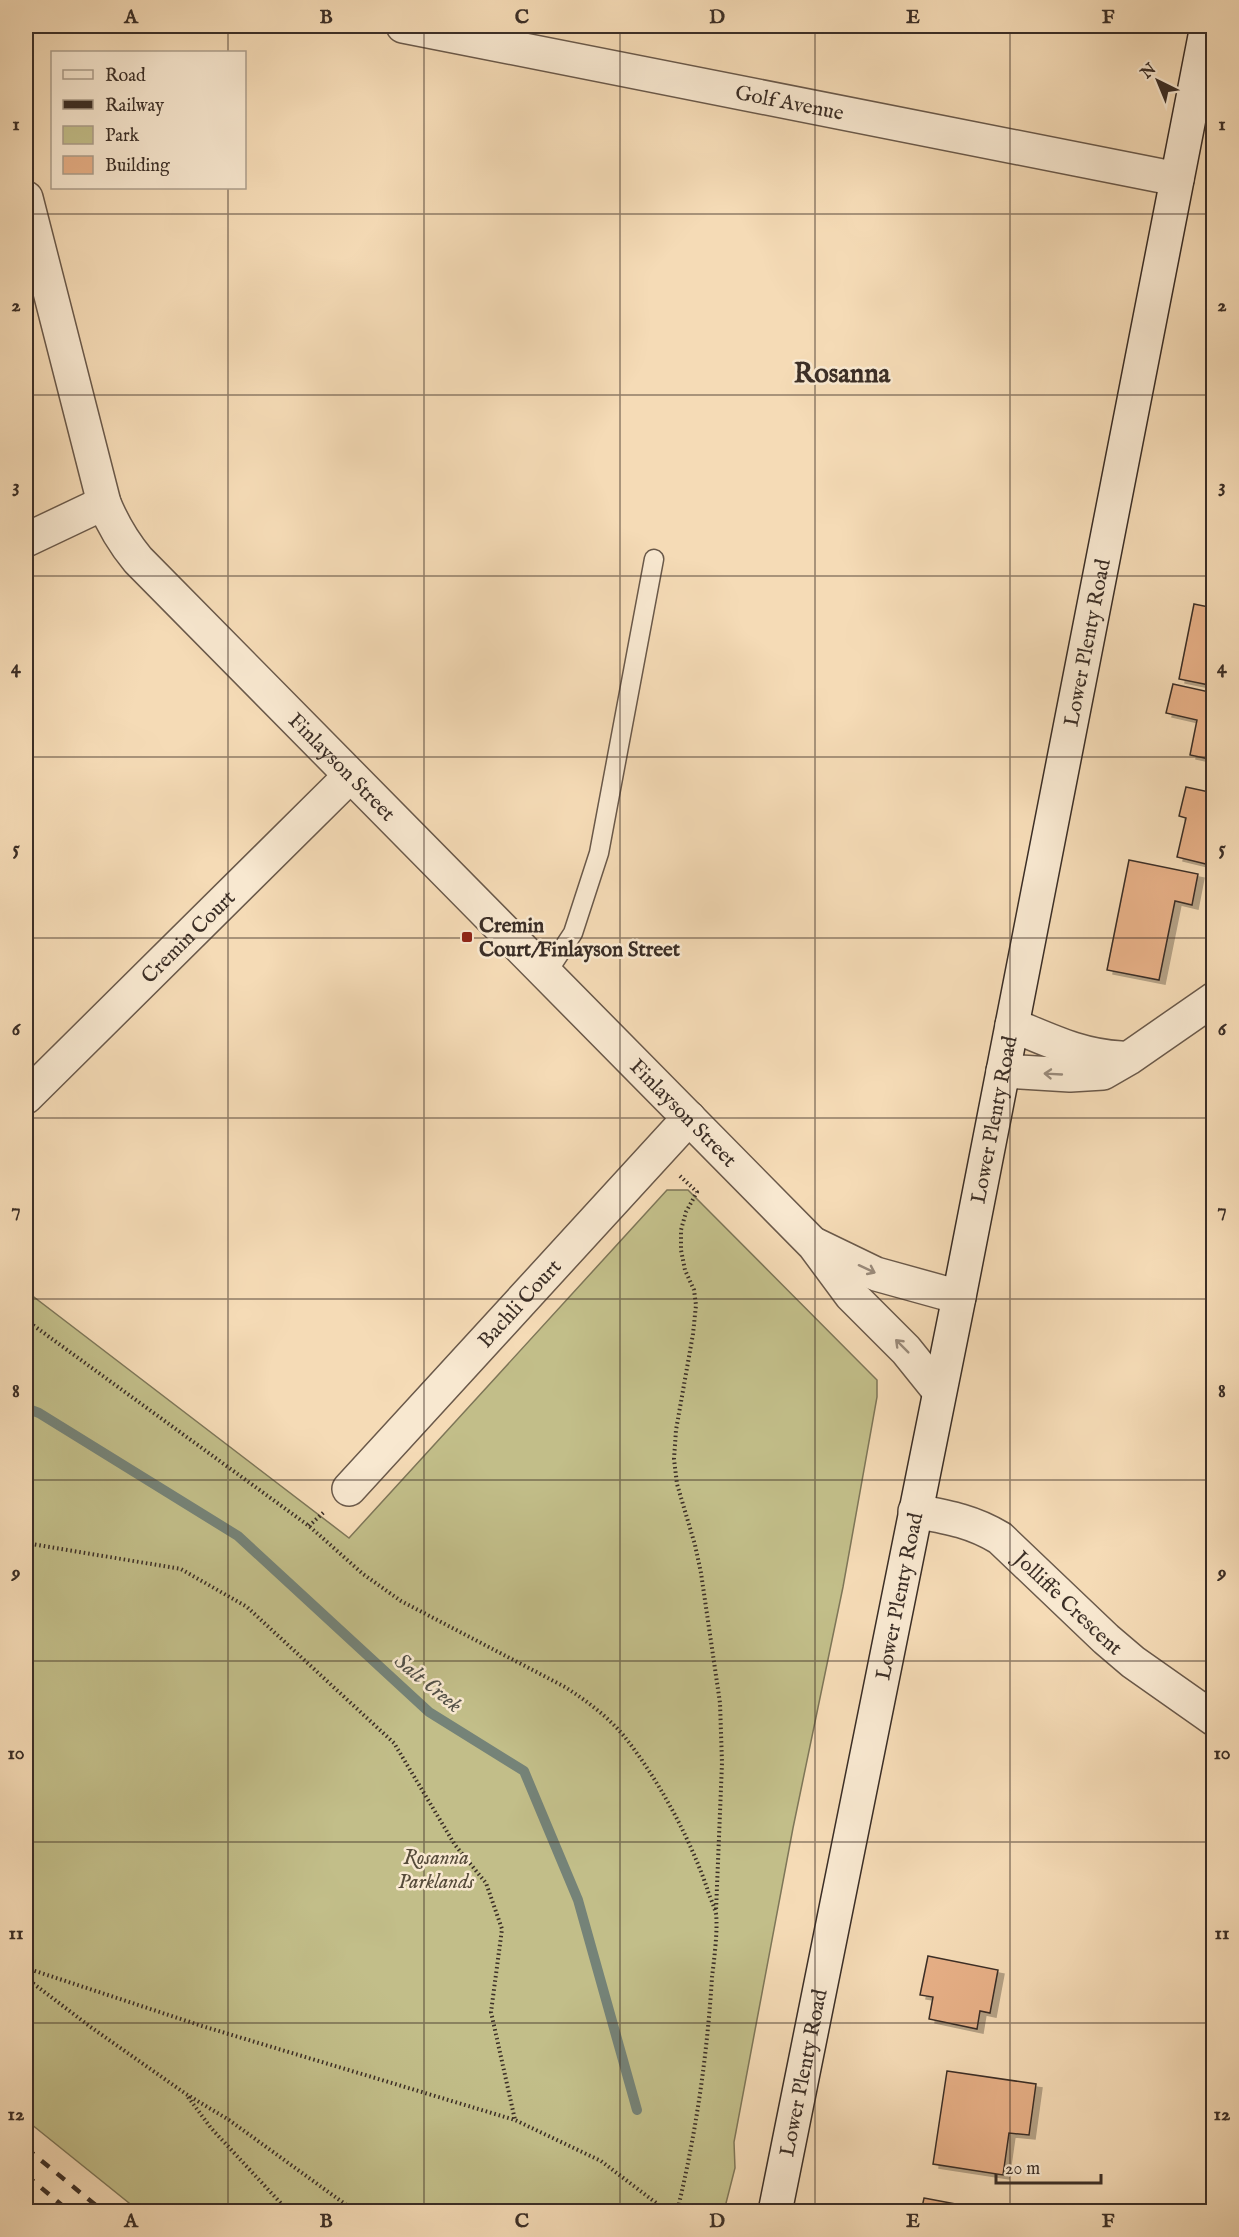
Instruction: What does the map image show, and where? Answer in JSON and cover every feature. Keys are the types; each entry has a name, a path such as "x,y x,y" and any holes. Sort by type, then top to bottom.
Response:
{"street":[{"name":"Golf Avenue","path":"403,26 522,37 1177,179"},
{"name":"Lower Plenty Road","path":"775,2211 959,1297 1207,26"},
{"name":"Finlayson Street","path":"26,198 104,503 113,526 138,560 814,1245 851,1295 906,1350 939,1391"},
{"path":"26,540 104,503"},
{"name":"Cremin Court","path":"26,1097 350,776"},
{"path":"1003,1071 1086,1075 1103,1073 1129,1058 1214,999"},
{"path":"1012,1025 1076,1052 1129,1058"},
{"name":"Bachli Court","path":"349,1489 689,1118"},
{"name":"Finlayson Street","path":"814,1245 876,1274 959,1297"},
{"name":"Jolliffe Crescent","path":"915,1511 962,1519 983,1527 1000,1538 1106,1639 1149,1674 1214,1719"}],"lane":[{"path":"546,974 573,933 599,853 654,559"}],"path":[{"path":"677,2211 694,2135 709,2027 722,1763 720,1703 701,1573 677,1484 675,1459 676,1431 696,1305 694,1290 685,1270 681,1250 681,1230 686,1212 697,1192"},
{"path":"26,1320 309,1526 363,1574 401,1601 565,1687 605,1716 624,1737 675,1818 696,1856 716,1915"},
{"path":"26,1543 181,1569 247,1607 394,1743 455,1845 486,1883 502,1929 491,2012 515,2120"},
{"path":"26,1968 202,2026 515,2120 602,2161 668,2211"},
{"path":"26,1978 92,2028 186,2094 229,2120 356,2211"},
{"path":"186,2094 211,2128 290,2211"}],"green space":[{"name":"Rosanna Parklands","path":"667,1190 688,1190 877,1380 877,1397 843,1587 793,1828 734,2142 735,2168 724,2211 139,2211 26,2120 26,1291 349,1538"}],"building":[{"path":"1214,536 1214,578 1206,577"},
{"path":"1194,604 1214,608 1214,686 1179,679"},
{"path":"1173,684 1214,693 1214,760 1190,755 1197,720 1166,713"},
{"path":"1186,787 1214,793 1214,866 1177,857 1186,818 1179,816"},
{"path":"1129,860 1198,874 1192,905 1175,901 1159,980 1107,970"},
{"path":"928,1956 998,1970 990,2013 980,2011 977,2029 929,2019 933,1997 920,1995"},
{"path":"947,2071 1036,2084 1029,2135 1009,2133 1003,2175 933,2164"},
{"path":"924,2198 998,2212 921,2212"}],"waterway":[{"name":"Salt Creek","path":"26,1408 39,1413 238,1536 429,1712 524,1771 578,1900 637,2110"}],"railway":[{"path":"26,2148 104,2212"},
{"path":"26,2175 70,2212"}],"place":[{"name":"Cremin Court/Finlayson Street","path":"467,937"}],"district":[{"name":"Rosanna","path":"842,373"}]}
